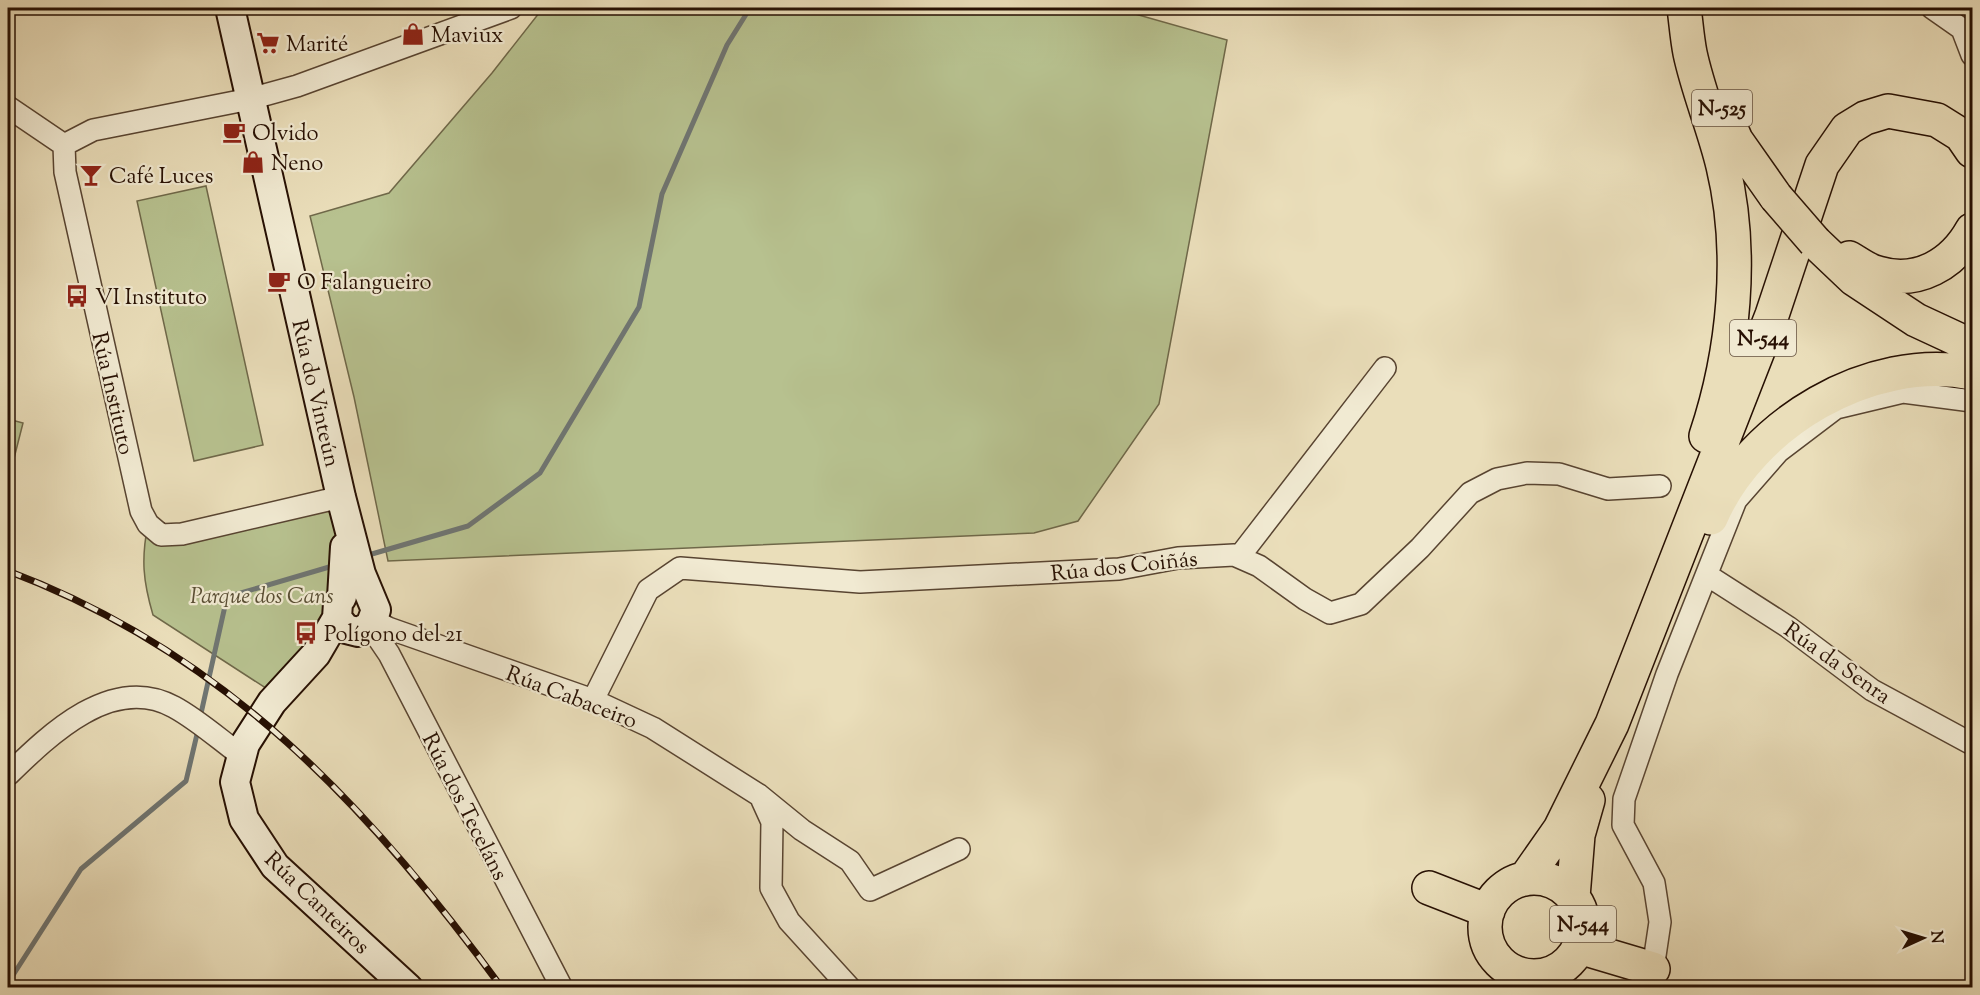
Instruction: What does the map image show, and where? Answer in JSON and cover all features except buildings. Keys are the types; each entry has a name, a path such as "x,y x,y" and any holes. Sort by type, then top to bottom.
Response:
{"highway":[{"name":"N-544","path":"1628,683 1654,580 1710,425 1725,356 1733,289 1733,232 1724,168 1690,53 1684,8"},
{"name":"N-525","path":"1693,8 1713,87 1736,140 1776,197 1815,242 1854,279 1907,314 1972,346"},
{"name":"N-544","path":"1573,897 1578,835 1612,724 1776,304 1822,165 1847,129 1865,118 1888,111 1937,120 1961,135 1972,151"},
{"path":"1815,242 1877,273 1902,277 1923,274 1945,264 1962,249 1972,230"},
{"name":"N-544","path":"1628,683 1680,591 1718,501 1747,459 1786,423 1834,393 1881,379 1919,372 1958,371 1972,374"},
{"name":"N-544","path":"1525,879 1560,829 1612,724"},
{"name":"N-544","path":"1525,879 1551,881 1573,897 1582,914 1584,928 1579,947 1562,968 1531,982 1514,972 1496,972 1486,931 1488,911 1499,893 1510,885 1525,879"},
{"path":"1429,888 1488,911"},
{"path":"1579,947 1648,978"}],"street":[{"name":"Rúa do Vinteún","path":"230,8 341,497 357,615"},
{"path":"8,108 64,146 93,130 250,99 297,86 512,8"},
{"path":"1932,8 1967,29 1972,55"},
{"name":"Rúa Instituto","path":"64,146 65,172 101,339 141,511 148,524 161,535 182,534 341,497"},
{"path":"1239,557 1385,368"},
{"path":"1648,978 1660,922 1654,883 1623,825 1624,799 1667,674 1736,500 1778,452 1836,408 1903,392 1972,401"},
{"name":"Rúa dos Coiñás","path":"593,700 648,590 680,568 860,582 1119,569 1178,558 1234,555 1258,566 1305,599 1330,613 1361,604 1420,548 1470,493 1497,479 1527,473 1559,474 1608,489 1660,486"},
{"name":"Rúa da Senra","path":"1707,575 1788,627 1872,690 1972,744"},
{"name":"Rúa Canteiros","path":"357,615 316,654 272,702 245,744 235,782 244,819 275,866 408,987"},
{"name":"Rúa Cabaceiro","path":"357,615 441,648 593,700 653,728 759,795 802,830 850,861 870,890 959,849"},
{"name":"Rúa dos Teceláns","path":"357,615 389,654 562,987"},
{"path":"8,775 49,734 102,703 138,696 173,706 242,756"},
{"path":"759,795 772,822 771,888 789,921 850,987"}],"green space":[{"path":"543,8 1114,8 1227,40 1159,404 1078,521 1034,533 388,561 354,397 310,216 389,193 492,73"},
{"path":"206,186 263,445 194,461 137,201"},
{"path":"8,419 23,423 8,482"},
{"name":"Parque dos Cans","path":"341,497 345,577 278,696 153,615 144,570 144,548 148,524 161,535"}],"waterway":[{"path":"365,556 468,526 540,473 639,307 662,194 727,45 750,8"},
{"path":"200,718 227,597 336,565"},
{"path":"8,983 81,869 186,781 198,730"}],"railway":[{"path":"8,571 86,605 158,645 224,691 286,742 344,797 399,857 502,988"}],"place":[{"name":"Maviux","path":"413,34"},
{"name":"Marité","path":"268,43"},
{"name":"Olvido","path":"234,132"},
{"name":"Neno","path":"253,162"},
{"name":"Café Luces","path":"91,175"},
{"name":"O Falangueiro","path":"279,281"},
{"name":"VI Instituto","path":"77,296"},
{"name":"Polígono del 21","path":"306,633"}]}
